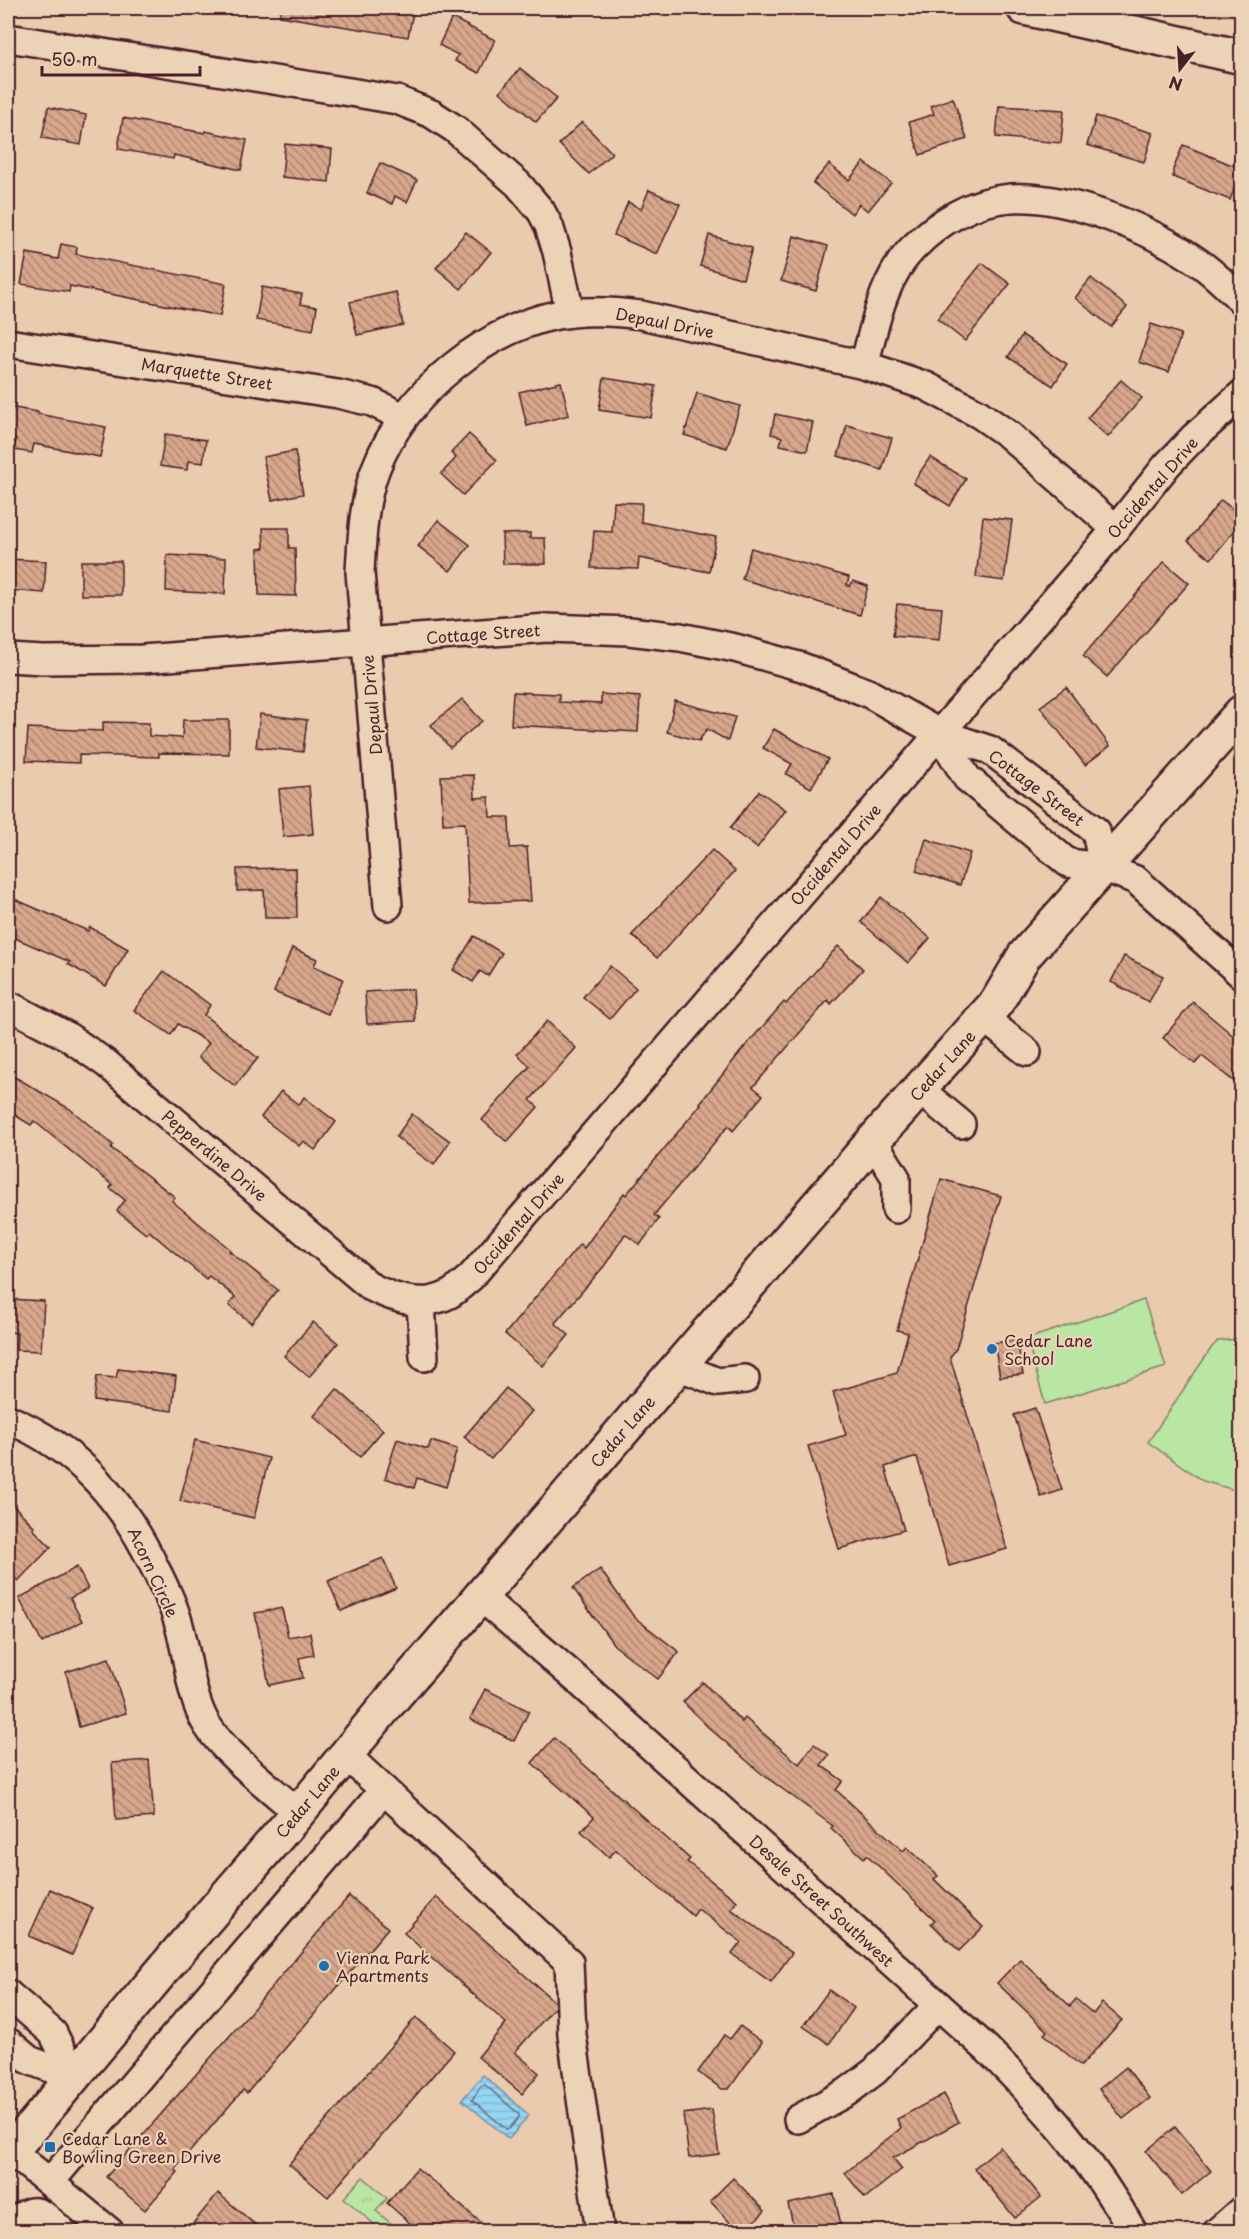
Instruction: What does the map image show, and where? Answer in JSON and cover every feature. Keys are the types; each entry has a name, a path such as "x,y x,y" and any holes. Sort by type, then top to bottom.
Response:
{"main road":[{"path":"1024,8 1242,57"},
{"name":"Cedar Lane","path":"9,2153 678,1366 873,1141 984,1018 997,1002 1024,956 1242,712"}],"street":[{"path":"8,38 377,96 397,100 432,114 455,129 509,176 541,211 557,252 570,313"},
{"path":"864,366 882,300 889,283 910,250 949,218 964,210 1002,200 1046,200 1117,220 1198,261 1242,302"},
{"name":"Depaul Drive","path":"388,906 360,572 362,523 376,468 403,417 446,371 471,352 524,324 570,313 610,311 641,315 864,366 926,386 979,414 1009,435 1116,528"},
{"name":"Marquette Street","path":"8,343 338,394 372,402 403,417"},
{"name":"Occidental Drive","path":"421,1302 449,1295 470,1278 1116,528 1167,465 1242,394"},
{"name":"Cottage Street","path":"8,658 142,659 548,628 629,631 680,637 735,648 802,667 868,693 939,733 990,750 1096,831 1103,867 1068,863 967,778 939,733"},
{"path":"1103,867 1136,880 1242,975"},
{"name":"Pepperdine Drive","path":"8,1005 67,1036 107,1064 371,1287 395,1299 421,1302"},
{"path":"984,1018 1027,1052"},
{"path":"920,1090 961,1124"},
{"path":"873,1141 896,1178 896,1209"},
{"path":"421,1302 424,1357"},
{"path":"678,1366 718,1382 745,1379"},
{"name":"Acorn Circle","path":"8,1419 56,1446 76,1461 106,1489 134,1526 173,1605 196,1700 207,1725 228,1750 298,1813"},
{"name":"Desale Street Southwest","path":"481,1597 574,1677 987,2049 1028,2090 1071,2140 1103,2183 1133,2232"},
{"path":"346,1755 569,1962 572,2035 600,2232"},
{"path":"50,2182 384,1790"},
{"path":"8,1994 52,2033 74,2077"},
{"path":"798,2119 847,2092 875,2071 938,2005"},
{"path":"8,2042 29,2060 74,2077"},
{"path":"9,2153 50,2182 110,2232"},
{"path":"1217,2232 1242,2210"},
{"path":"8,2228 25,2212 35,2211 44,2215 63,2232"}],"green space":[{"path":"1144,1300 1166,1367 1045,1404 1027,1339"},
{"path":"1237,1339 1242,1342 1242,1490 1238,1491 1203,1481 1148,1442 1212,1347 1218,1341"},
{"path":"363,2177 387,2198 376,2211 400,2231 368,2231 374,2224 344,2198"}],"water":[{"path":"483,2075 529,2115 509,2139 462,2100"}],"building":[{"path":"280,8 414,8 408,37 280,16"},
{"path":"452,18 495,40 479,73 455,61 458,55 439,45"},
{"path":"520,68 557,98 536,122 500,92"},
{"path":"953,98 967,139 920,155 909,122 934,114 931,106"},
{"path":"999,106 1064,110 1061,143 996,137"},
{"path":"48,107 86,115 81,145 42,138"},
{"path":"1096,116 1153,133 1144,162 1087,145"},
{"path":"123,118 247,140 241,170 174,155 173,159 118,149"},
{"path":"582,122 612,153 589,174 559,144"},
{"path":"285,144 332,149 329,182 282,177"},
{"path":"1183,145 1242,169 1230,200 1173,177 1173,170"},
{"path":"864,162 891,183 868,211 859,204 852,214 813,183 829,164 849,180"},
{"path":"380,163 417,180 407,202 395,196 392,204 367,193"},
{"path":"649,190 680,204 657,254 614,235 628,202 641,209"},
{"path":"466,232 491,252 461,289 436,268"},
{"path":"709,235 752,248 743,279 700,266"},
{"path":"794,236 828,246 816,291 781,281"},
{"path":"61,244 77,247 76,254 226,284 220,316 70,286 69,292 21,284 27,253 58,259"},
{"path":"982,263 1010,284 965,341 937,319"},
{"path":"1091,278 1127,307 1111,327 1075,298"},
{"path":"262,287 302,294 300,304 317,307 313,330 256,320"},
{"path":"396,292 403,325 357,335 350,302"},
{"path":"1151,324 1181,334 1169,372 1139,362"},
{"path":"1022,335 1067,364 1053,386 1008,357"},
{"path":"604,378 656,386 651,418 599,410"},
{"path":"1121,380 1142,398 1108,437 1087,418"},
{"path":"561,382 569,415 527,426 519,392"},
{"path":"697,393 740,406 727,448 684,435"},
{"path":"8,407 106,427 100,457 34,444 32,453 14,450 16,439 8,437"},
{"path":"775,414 813,422 807,451 780,445 782,437 771,434"},
{"path":"847,425 892,438 882,470 838,456"},
{"path":"165,434 206,440 203,463 188,461 187,470 160,466"},
{"path":"469,434 497,460 463,495 441,474 456,458 451,453"},
{"path":"295,451 303,494 272,500 263,457"},
{"path":"930,457 966,479 950,506 913,483"},
{"path":"1221,500 1242,516 1242,521 1211,559 1188,541"},
{"path":"614,502 642,503 641,522 716,537 709,572 639,558 638,569 591,568 594,531 612,532"},
{"path":"983,517 1012,520 1004,581 976,577"},
{"path":"438,520 470,545 450,571 418,546"},
{"path":"263,528 289,528 289,548 295,548 296,596 259,595 258,549 264,548"},
{"path":"530,533 530,538 545,538 546,564 503,564 502,534"},
{"path":"751,548 849,577 847,585 850,586 853,581 868,586 860,615 742,579"},
{"path":"167,555 226,558 225,594 166,591"},
{"path":"8,559 46,561 44,593 8,590"},
{"path":"81,561 121,561 121,595 81,595"},
{"path":"1164,562 1189,583 1107,677 1083,656"},
{"path":"897,604 942,608 939,640 893,636"},
{"path":"1066,687 1110,746 1085,765 1040,707"},
{"path":"513,692 559,694 559,702 601,704 601,694 640,697 638,732 511,725"},
{"path":"462,699 482,721 450,748 431,725"},
{"path":"675,701 735,717 728,741 707,729 699,741 667,732"},
{"path":"260,714 307,720 303,752 256,747"},
{"path":"183,720 229,720 229,754 159,753 159,757 79,755 79,763 26,761 28,728 103,731 103,722 149,723 149,736 182,738"},
{"path":"774,729 828,759 811,788 786,774 792,764 763,748"},
{"path":"474,775 475,798 489,797 490,817 509,817 510,848 527,847 531,901 469,903 465,823 443,824 441,776"},
{"path":"309,786 313,834 283,837 279,789"},
{"path":"759,791 786,810 757,848 730,828"},
{"path":"926,839 970,853 960,885 916,871"},
{"path":"712,850 735,871 657,958 632,935"},
{"path":"296,868 297,918 265,918 264,890 237,891 237,869"},
{"path":"881,897 930,938 908,963 861,922"},
{"path":"12,898 88,931 90,927 128,949 106,986 68,964 70,962 8,935 8,909"},
{"path":"474,936 502,953 488,976 480,971 473,982 453,970"},
{"path":"838,946 863,969 831,1004 828,1000 753,1087 763,1095 733,1131 728,1126 654,1215 659,1219 640,1245 625,1234 605,1265 555,1323 569,1335 543,1366 505,1334 580,1244 584,1248 624,1193 626,1195 742,1050"},
{"path":"292,948 317,959 314,966 343,979 328,1014 274,992"},
{"path":"1124,956 1163,976 1149,1002 1111,982"},
{"path":"610,966 636,988 610,1019 583,997"},
{"path":"164,971 210,1005 204,1015 258,1058 235,1086 198,1057 209,1043 178,1024 171,1035 134,1010"},
{"path":"413,989 415,1021 367,1024 365,992"},
{"path":"1193,1002 1242,1043 1242,1088 1202,1056 1195,1064 1163,1038"},
{"path":"547,1021 576,1048 530,1100 538,1107 507,1142 482,1120 530,1066 517,1054"},
{"path":"8,1073 70,1109 113,1145 111,1148 175,1197 172,1201 231,1250 229,1251 278,1290 251,1323 229,1305 235,1297 209,1276 206,1279 149,1231 146,1234 117,1211 125,1200 110,1188 112,1185 34,1121 31,1125 8,1111"},
{"path":"281,1091 299,1105 304,1097 336,1122 315,1150 303,1141 299,1146 261,1117"},
{"path":"412,1114 450,1141 434,1165 396,1137"},
{"path":"941,1179 1001,1196 956,1349 950,1357 1007,1549 949,1566 917,1457 885,1467 904,1530 839,1549 808,1446 846,1435 833,1392 897,1373 908,1333 897,1330"},
{"path":"8,1299 44,1301 41,1351 16,1350 17,1333 8,1332"},
{"path":"313,1322 338,1343 309,1377 284,1356"},
{"path":"1017,1340 1023,1374 1000,1377 994,1343"},
{"path":"118,1369 176,1376 172,1411 94,1401 97,1376 116,1378"},
{"path":"506,1388 532,1411 491,1459 464,1437"},
{"path":"337,1389 383,1430 360,1457 314,1416"},
{"path":"1035,1408 1062,1490 1041,1497 1014,1415"},
{"path":"397,1439 428,1449 431,1441 457,1449 446,1487 417,1478 414,1488 385,1478"},
{"path":"195,1440 269,1458 254,1518 180,1501"},
{"path":"8,1500 51,1547 18,1581 8,1571"},
{"path":"383,1558 396,1588 341,1611 328,1581"},
{"path":"77,1567 88,1589 70,1598 82,1621 42,1643 19,1598"},
{"path":"600,1569 634,1617 679,1652 658,1679 614,1645 573,1588"},
{"path":"282,1608 288,1637 310,1633 314,1655 299,1658 303,1678 269,1685 255,1613"},
{"path":"109,1658 126,1713 79,1727 66,1672"},
{"path":"703,1682 742,1722 745,1718 799,1764 814,1744 829,1755 821,1765 843,1781 836,1790 903,1851 907,1847 938,1876 934,1879 983,1927 959,1951 931,1923 935,1920 867,1855 864,1858 831,1828 833,1826 762,1774 683,1702"},
{"path":"485,1689 529,1711 514,1741 470,1719"},
{"path":"554,1738 690,1859 687,1862 737,1901 731,1909 792,1953 771,1982 732,1954 741,1942 698,1909 693,1916 616,1850 609,1857 581,1831 594,1817 532,1763"},
{"path":"149,1760 154,1817 116,1820 112,1763"},
{"path":"50,1889 93,1908 72,1955 29,1936"},
{"path":"349,1896 388,1928 247,2093 243,2090 175,2169 178,2172 145,2210 106,2177"},
{"path":"436,1897 555,2002 555,2007 515,2052 539,2073 522,2094 478,2057 506,2023 404,1933"},
{"path":"1020,1959 1070,2006 1076,1999 1093,2014 1102,2003 1122,2020 1081,2066 1044,2034 1047,2031 997,1983"},
{"path":"829,1990 854,2008 829,2044 803,2026"},
{"path":"416,2017 454,2051 328,2197 289,2164"},
{"path":"740,2026 762,2042 729,2089 722,2089 698,2072 724,2035 730,2039"},
{"path":"1126,2067 1150,2098 1123,2119 1099,2089"},
{"path":"944,2094 959,2122 893,2158 902,2169 865,2198 845,2173 901,2128 897,2119"},
{"path":"712,2110 719,2154 689,2158 683,2114"},
{"path":"1175,2127 1211,2171 1182,2195 1146,2151"},
{"path":"1000,2147 1041,2197 1015,2218 974,2168"},
{"path":"417,2168 492,2232 420,2232 387,2203"},
{"path":"733,2178 765,2211 744,2232 739,2232 710,2201"},
{"path":"218,2193 264,2232 186,2232"},
{"path":"834,2194 841,2225 811,2232 795,2232 788,2204"}],"place":[{"name":"Cedar Lane School","path":"992,1349"},
{"name":"Vienna Park Apartments","path":"324,1966"},
{"name":"Cedar Lane & Bowling Green Drive","path":"50,2147"}]}
